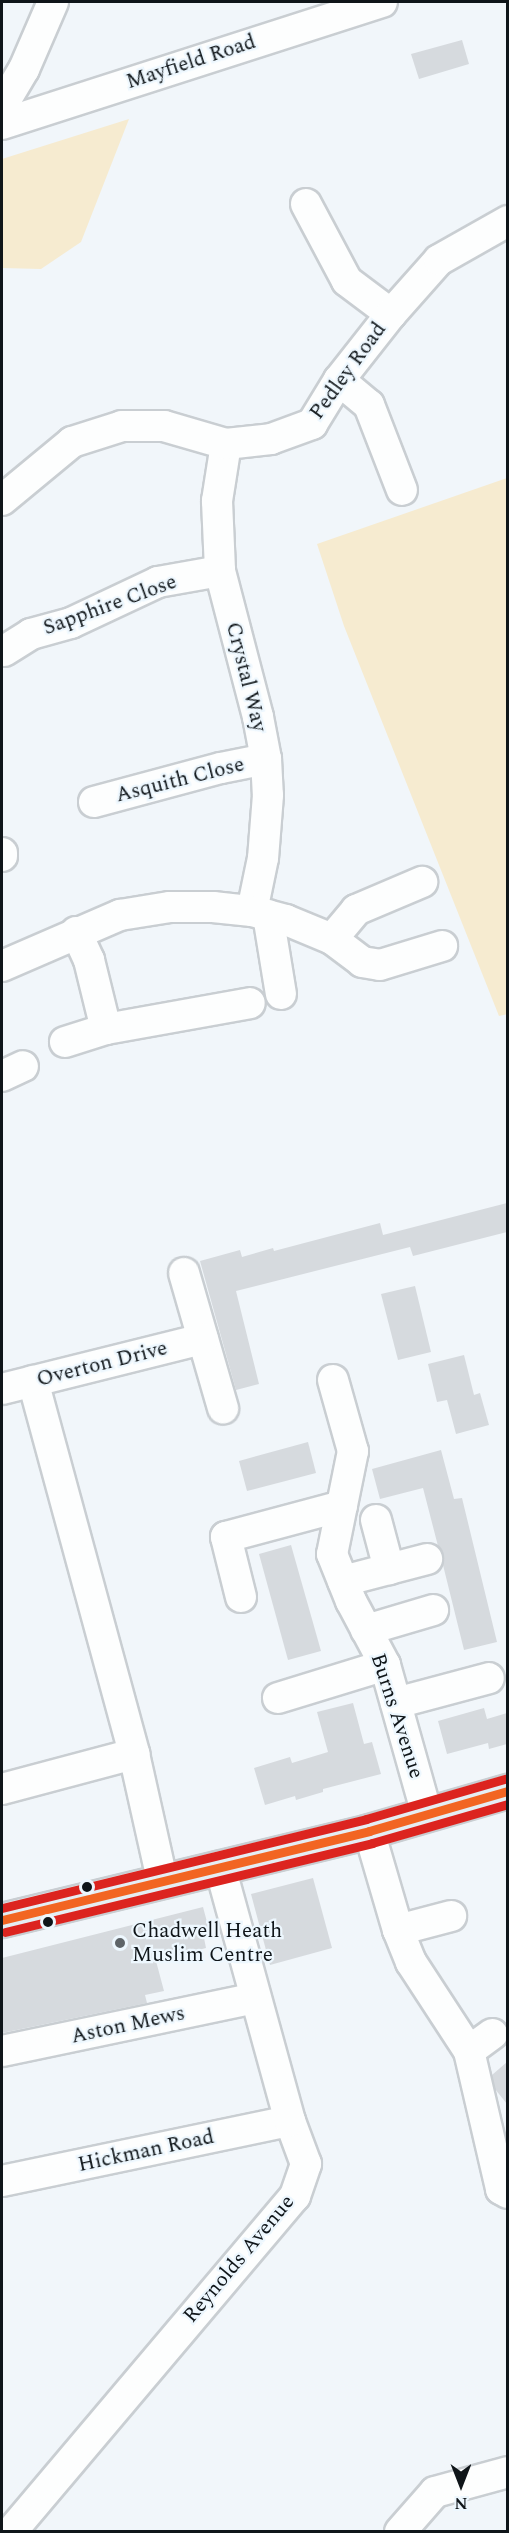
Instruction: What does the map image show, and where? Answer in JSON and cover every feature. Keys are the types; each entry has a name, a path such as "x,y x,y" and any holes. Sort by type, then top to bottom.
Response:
{"main road":[{"path":"2,1920 369,1831 507,1791"}],"street":[{"path":"2,106 24,69 53,2"},
{"name":"Mayfield Road","path":"2,124 344,7 382,2"},
{"path":"306,204 347,281 391,314"},
{"name":"Pedley Road","path":"2,500 72,442 122,426 164,426 226,444 271,439 312,424 339,380 391,314 439,260 507,221"},
{"path":"339,380 369,405 402,490"},
{"name":"Crystal Way","path":"226,444 217,501 220,571 258,717 266,759 268,795 260,913"},
{"name":"Sapphire Close","path":"4,651 31,634 71,623 158,582 220,571"},
{"name":"Asquith Close","path":"94,802 220,768 266,759"},
{"path":"332,939 356,910 422,882"},
{"path":"2,966 76,932 120,915 170,907 213,907 260,913 332,939 362,962 380,965 442,946"},
{"path":"260,913 281,994"},
{"path":"76,932 89,960 106,1029"},
{"path":"65,1042 106,1029 250,1003"},
{"path":"184,1273 223,1408"},
{"name":"Overton Drive","path":"2,1389 203,1339"},
{"name":"Burns Avenue","path":"333,1380 353,1451 332,1554 366,1630 385,1665 427,1814"},
{"path":"33,1381 134,1754 162,1880"},
{"path":"241,1597 226,1537 342,1506"},
{"path":"376,1520 389,1569"},
{"path":"343,1581 427,1559"},
{"path":"366,1630 433,1610"},
{"path":"278,1698 385,1665"},
{"path":"396,1703 489,1678"},
{"path":"2,1789 134,1754"},
{"path":"369,1831 398,1930 411,1962 480,2042 478,2090 501,2189 507,2193"},
{"name":"Reynolds Avenue","path":"13,2529 295,2196 306,2164 290,2121 220,1866"},
{"path":"398,1930 451,1916"},
{"name":"Aston Mews","path":"2,2051 255,1998"},
{"path":"478,2090 507,2122"},
{"name":"Hickman Road","path":"2,2181 290,2121"},
{"path":"400,2532 435,2492 507,2472"}],"shaded area":[{"path":"129,119 81,242 41,269 2,268 2,159"},
{"path":"507,478 508,1014 499,1016 344,626 317,544"}],"building":[{"path":"462,40 469,64 419,79 411,54"},
{"path":"507,1203 507,1232 413,1256 410,1247 236,1291 259,1384 236,1390 200,1261 240,1250 242,1257 273,1248 274,1251 380,1223 383,1235"},
{"path":"415,1286 431,1352 398,1360 381,1294"},
{"path":"464,1355 474,1395 480,1393 489,1425 456,1434 447,1400 437,1402 428,1364"},
{"path":"308,1442 316,1473 247,1491 239,1461"},
{"path":"441,1450 454,1499 462,1498 497,1642 464,1650 443,1565 444,1555 438,1546 423,1488 380,1499 372,1469"},
{"path":"291,1545 321,1651 288,1660 259,1554"},
{"path":"353,1703 364,1744 372,1742 381,1774 323,1789 323,1792 296,1800 295,1796 265,1805 254,1768 290,1757 292,1763 328,1752 317,1712"},
{"path":"484,1708 487,1719 507,1713 507,1744 489,1749 488,1743 447,1754 438,1721"},
{"path":"313,1878 332,1948 270,1965 251,1894"},
{"path":"203,1907 211,1937 204,1938 206,1948 156,1961 164,1991 145,1995 147,2003 2,2033 2,1958"},
{"path":"507,2062 507,2104 495,2089 492,2075"}],"transit line":[{"path":"2,1908 366,1819 505,1779"},
{"path":"2,1920 369,1831 508,1791"},
{"path":"5,1932 372,1843 508,1804"}],"place":[{"name":"Chadwell Heath Muslim Centre","path":"120,1943"}]}
